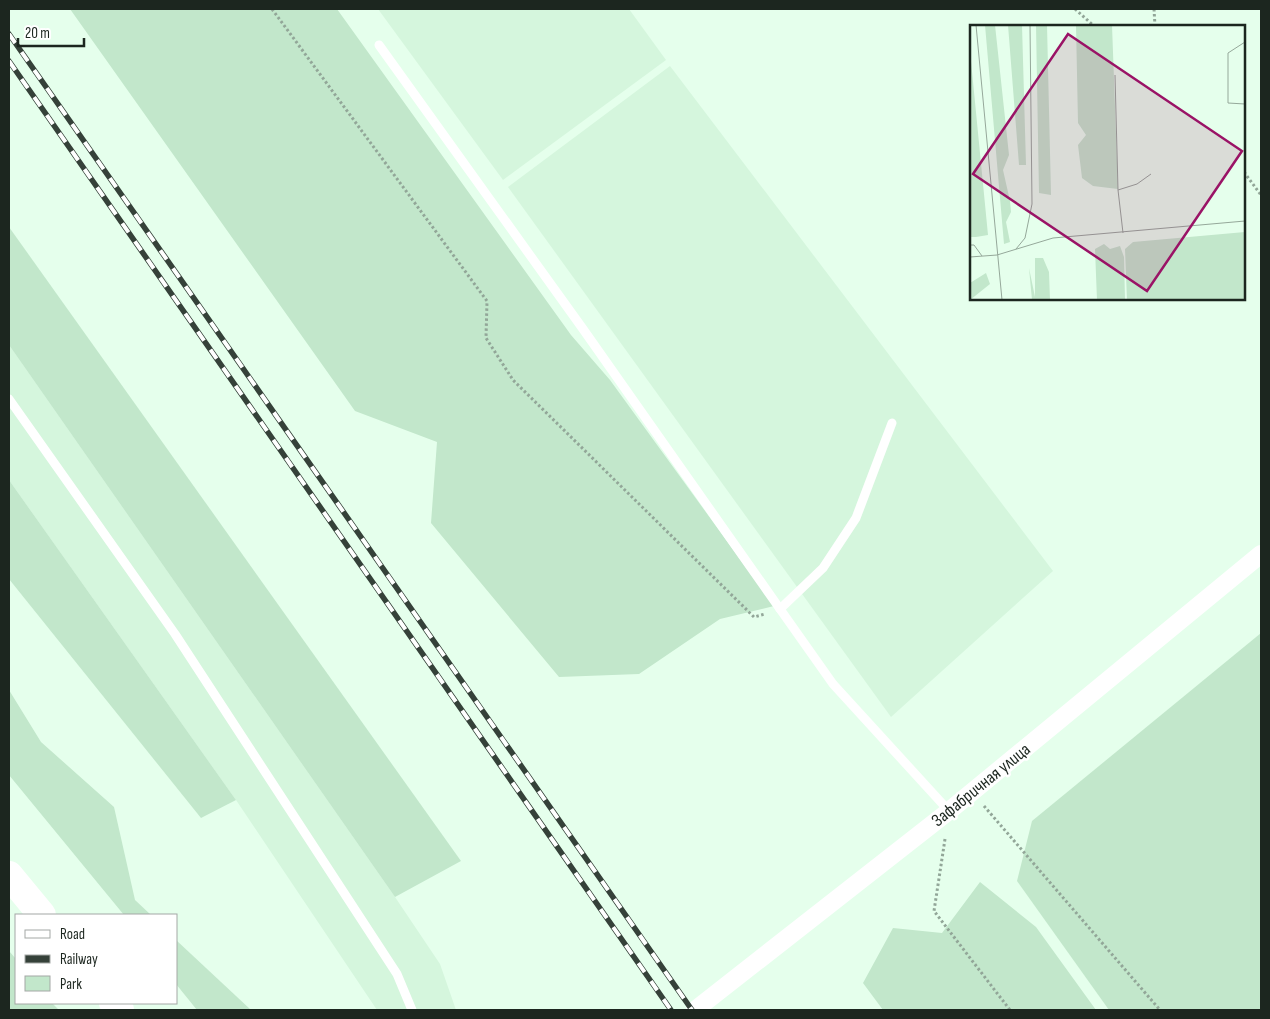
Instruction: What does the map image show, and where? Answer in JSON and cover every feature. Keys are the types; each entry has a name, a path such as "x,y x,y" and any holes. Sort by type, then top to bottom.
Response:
{"highway":[{"path":"9,875 41,914"}],"street":[{"name":"Зафабричная улица","path":"696,1010 949,812 1261,554"}],"lane":[{"path":"379,45 834,684 949,812"},
{"path":"9,399 175,634 397,974 412,1010"},
{"path":"780,609 823,568 856,518 892,423"}],"path":[{"path":"272,9 486,301 486,338 514,380 754,617 780,609"},
{"path":"1075,9 1093,25"},
{"path":"1154,9 1155,25"},
{"path":"1245,173 1261,194"},
{"path":"973,792 1160,1010"},
{"path":"949,812 934,911 1010,1010"}],"shaded area":[{"path":"378,9 629,9 666,60 503,180"},
{"path":"670,66 1053,571 891,717 508,187"},
{"path":"9,345 395,897 440,964 456,1010 377,1010 236,800 9,480"}],"green space":[{"path":"70,9 337,9 571,335 610,380 774,606 720,619 639,674 559,677 431,523 437,442 355,411"},
{"path":"9,227 461,861 395,897 9,345"},
{"path":"9,480 236,800 201,818 9,579"},
{"path":"1261,633 1261,1010 1109,1010 1017,881 1032,821"},
{"path":"9,690 41,742 114,807 135,900 150,914 123,914 9,775"},
{"path":"980,882 1036,927 1096,1010 883,1010 863,983 893,928 942,933"},
{"path":"178,942 251,1010 197,1010 178,986"},
{"path":"9,951 15,958 15,1004 53,1004 59,1010 9,1010"}],"railway":[{"path":"9,34 692,1010"},
{"path":"9,61 671,1010"}]}
